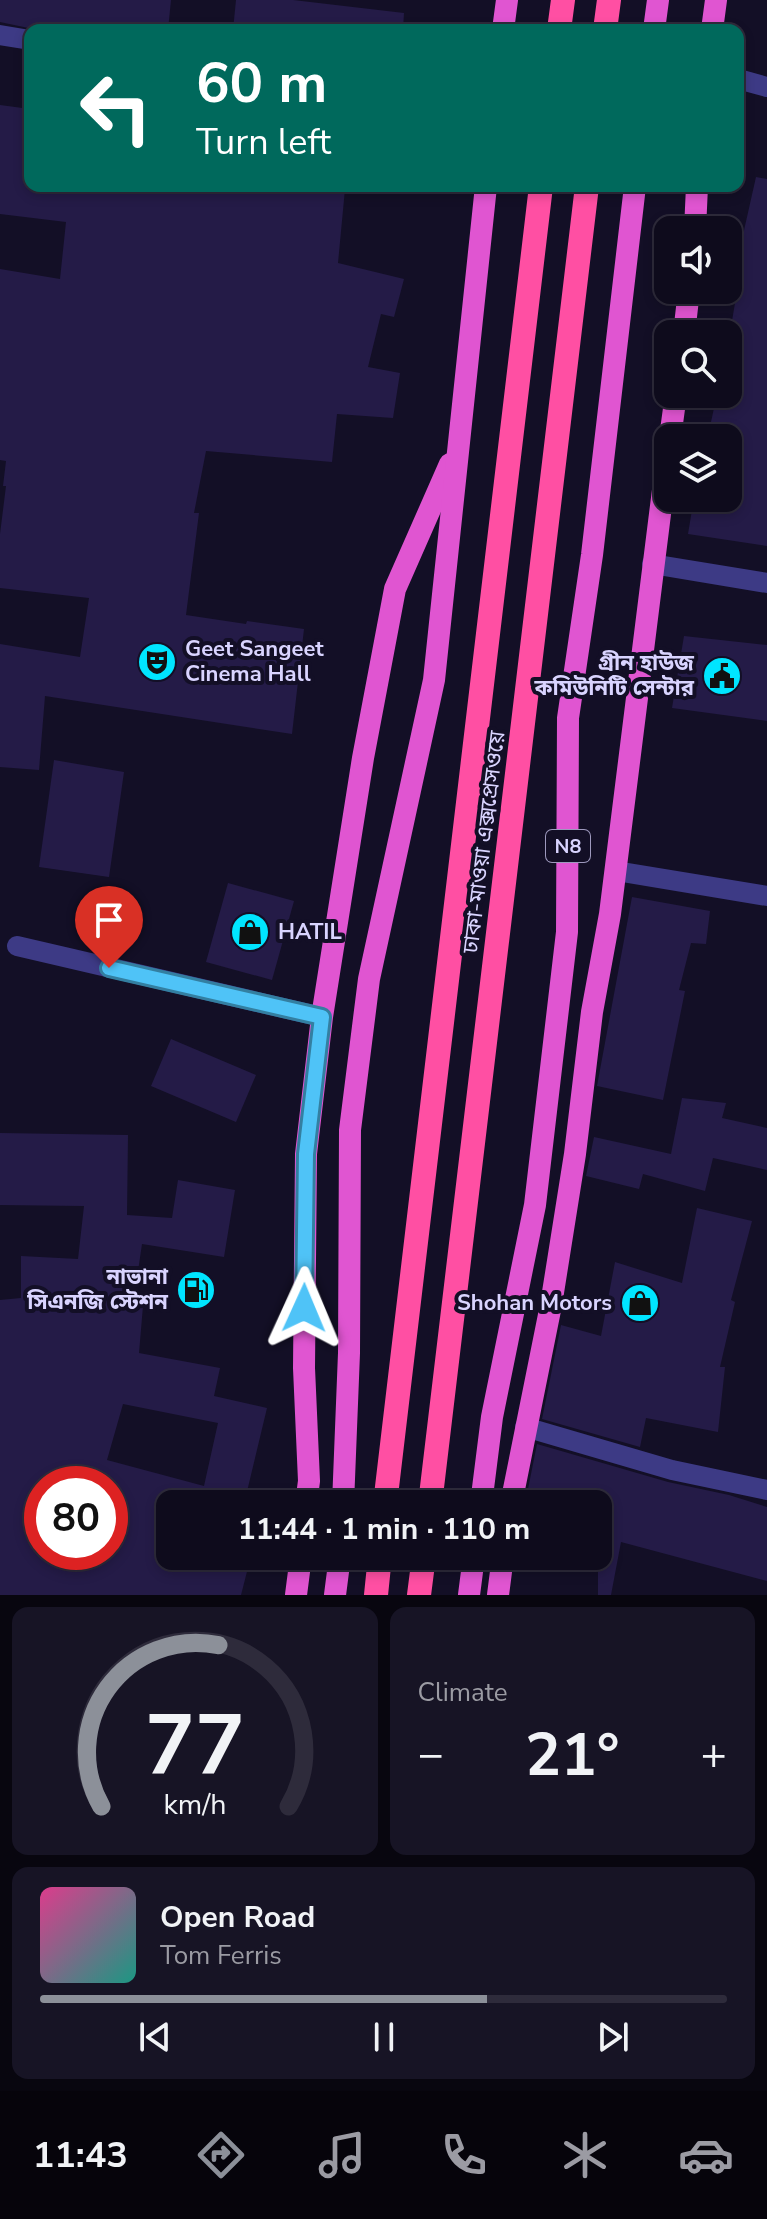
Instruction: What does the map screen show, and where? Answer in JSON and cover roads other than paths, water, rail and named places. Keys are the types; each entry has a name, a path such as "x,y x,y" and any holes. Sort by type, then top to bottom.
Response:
{"highway":[{"path":"504,24 507,0"},
{"path":"560,24 563,0"},
{"path":"606,24 609,0"},
{"path":"655,24 658,0"},
{"path":"713,24 716,0"},
{"path":"344,1490 352,1115 369,979 434,680 485,192"},
{"name":"ঢাকা-মাওয়া এক্সপ্রেসওয়ে","path":"387,1490 540,192"},
{"name":"ঢাকা-মাওয়া এক্সপ্রেসওয়ে","path":"432,1490 586,192"},
{"name":"N8","path":"483,1490 492,1417 535,1205 566,945 568,718 592,555 634,192"},
{"path":"696,216 697,192"},
{"path":"308,1490 304,1368 306,1154 322,1017 363,758 395,589 458,446"},
{"path":"514,1490 551,1305 575,1154 592,1012 616,871 659,512"},
{"path":"296,1595 299,1570"},
{"path":"335,1595 338,1570"},
{"path":"376,1595 379,1570"},
{"path":"419,1595 422,1570"},
{"path":"469,1595 472,1570"},
{"path":"498,1595 501,1570"}],"street":[{"path":"0,35 24,39"},
{"path":"744,81 767,87"},
{"path":"652,564 767,583"},
{"path":"616,871 767,896"},
{"path":"17,946 322,1017"},
{"path":"525,1427 672,1470 767,1490"}],"place":[{"name":"Geet Sangeet Cinema Hall","path":"157,662"},
{"name":"গ্রীন হাউজ কমিউনিটি সেন্টার","path":"722,676"},
{"name":"HATIL","path":"250,932"},
{"name":"নাভানা সিএনজি স্টেশন","path":"196,1290"},
{"name":"Shohan Motors","path":"640,1303"}]}
